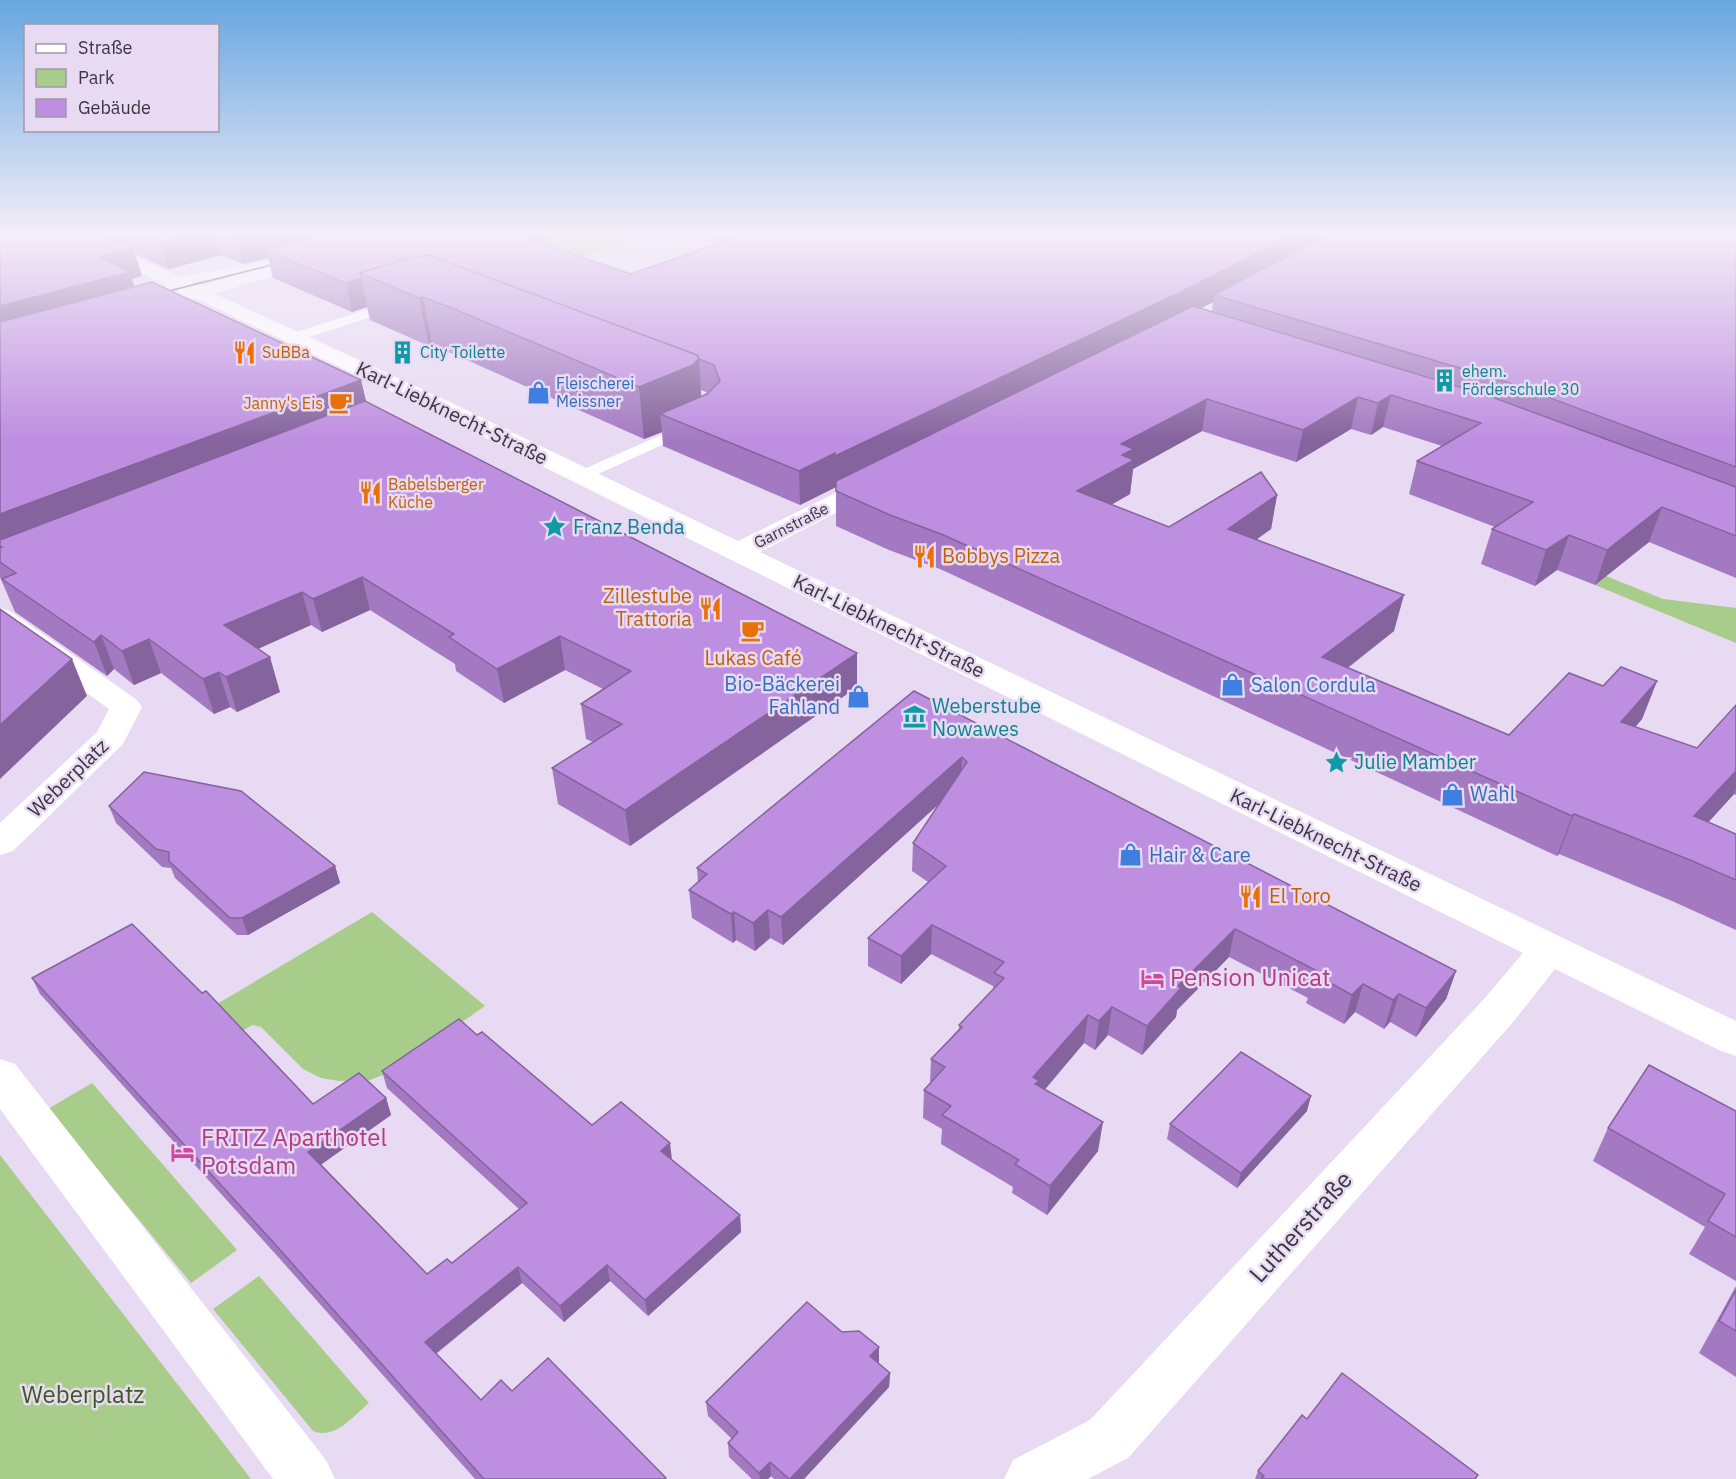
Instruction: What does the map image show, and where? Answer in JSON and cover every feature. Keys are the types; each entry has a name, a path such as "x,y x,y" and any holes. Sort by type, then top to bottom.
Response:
{"street":[{"path":"119,315 160,303"},
{"name":"Karl-Liebknecht-Straße","path":"222,303 295,337 412,404 581,476 1736,1040"},
{"name":"Garnstraße","path":"738,552 892,474"},
{"name":"Weberplatz","path":"0,616 126,707 111,737 0,843"},
{"name":"Lutherstraße","path":"1032,1479 1109,1439 1499,1010 1549,949"},
{"path":"0,1076 307,1479"}],"lane":[{"path":"295,337 401,303"},
{"path":"581,476 703,421"}],"green space":[{"path":"1606,576 1663,599 1736,608 1736,643 1595,585"},
{"path":"372,912 485,1006 390,1072 370,1080 339,1081 321,1078 303,1069 261,1027 253,1025 238,1033 212,1007"},
{"path":"92,1083 237,1250 191,1283 48,1109"},
{"name":"Weberplatz","path":"0,1155 251,1479 0,1479"},
{"path":"259,1276 369,1403 336,1430 321,1433 313,1431 213,1309"}],"building":[{"path":"72,303 197,303 361,380 0,514 0,322"},
{"path":"439,303 557,303 697,355 699,358 693,365 639,387"},
{"path":"557,303 1158,303 799,471 660,414 707,394 720,381 714,365 699,359 697,355"},
{"path":"1241,303 1736,303 1736,467 1507,382"},
{"path":"1193,306 1489,396 1736,487 1736,536 1662,507 1607,550 1569,535 1546,550 1492,529 1533,502 1417,461 1481,423 1391,395 1378,403 1358,397 1303,430 1207,399 1121,444 1134,449 1122,455 1134,460 1077,491 1169,527 1261,472 1277,495 1228,529 1404,595 1322,657 1509,735 1569,673 1603,686 1621,667 1657,681 1621,722 1697,748 1736,705 1736,771 1694,816 1736,834 1736,880 1574,814 1572,816 941,534 836,491 836,481"},
{"path":"365,401 857,653 625,810 552,768 622,724 581,704 631,671 560,636 497,669 449,637 454,634 362,577 313,599 302,592 224,625 270,657 226,677 219,672 203,679 149,639 122,651 101,635 94,642 2,579 16,573 0,562 0,548 2,547 0,540"},
{"path":"0,609 72,659 0,725"},
{"path":"914,691 1456,971 1426,1008 1399,994 1393,1000 1363,984 1352,995 1314,974 1317,971 1235,929 1178,986 1181,988 1147,1026 1112,1007 1099,1021 1088,1015 1033,1077 1039,1081 1035,1084 1103,1122 1050,1186 1015,1164 1019,1160 942,1115 951,1106 924,1090 945,1067 931,1059 962,1027 959,1025 1004,978 994,973 1004,962 932,925 901,956 868,938 946,866 913,843 967,762 962,757 781,917 768,910 753,923 734,912 731,914 689,890 707,874 697,868"},
{"path":"144,772 241,791 335,866 242,918 230,918 169,861 169,852 156,849 109,806"},
{"path":"132,924 202,993 206,991 313,1104 359,1073 386,1098 308,1152 427,1274 447,1259 452,1263 527,1203 382,1071 459,1019 477,1035 482,1032 592,1125 621,1102 670,1143 661,1151 740,1215 645,1300 607,1265 560,1306 518,1267 425,1342 481,1400 501,1380 512,1391 548,1358 665,1479 484,1479 273,1242 32,978"},
{"path":"1241,1052 1311,1096 1241,1173 1170,1124"},
{"path":"1649,1065 1736,1111 1736,1237 1708,1221 1725,1194 1608,1128"},
{"path":"1736,1290 1736,1331 1719,1321"},
{"path":"807,1302 842,1332 859,1331 879,1347 870,1356 890,1373 789,1479 770,1462 759,1473 728,1443 738,1432 706,1402"},
{"path":"1342,1373 1478,1475 1475,1479 1261,1479 1264,1476 1258,1471 1302,1415 1307,1419"}],"place":[{"name":"SuBBa","path":"244,352"},
{"name":"City Toilette","path":"402,352"},
{"name":"ehem. Förderschule 30","path":"1444,380"},
{"name":"Fleischerei Meissner","path":"538,392"},
{"name":"Janny's Eis","path":"341,403"},
{"name":"Babelsberger Küche","path":"370,493"},
{"name":"Franz Benda","path":"555,527"},
{"name":"Bobbys Pizza","path":"924,556"},
{"name":"Zillestube Trattoria","path":"710,608"},
{"name":"Lukas Café","path":"753,631"},
{"name":"Salon Cordula","path":"1233,685"},
{"name":"Bio-Bäckerei Fahland","path":"858,696"},
{"name":"Weberstube Nowawes","path":"914,717"},
{"name":"Julie Mamber","path":"1336,762"},
{"name":"Wahl","path":"1452,794"},
{"name":"Hair & Care","path":"1131,855"},
{"name":"El Toro","path":"1251,896"},
{"name":"Pension Unicat","path":"1152,978"},
{"name":"FRITZ Aparthotel Potsdam","path":"183,1152"}]}
